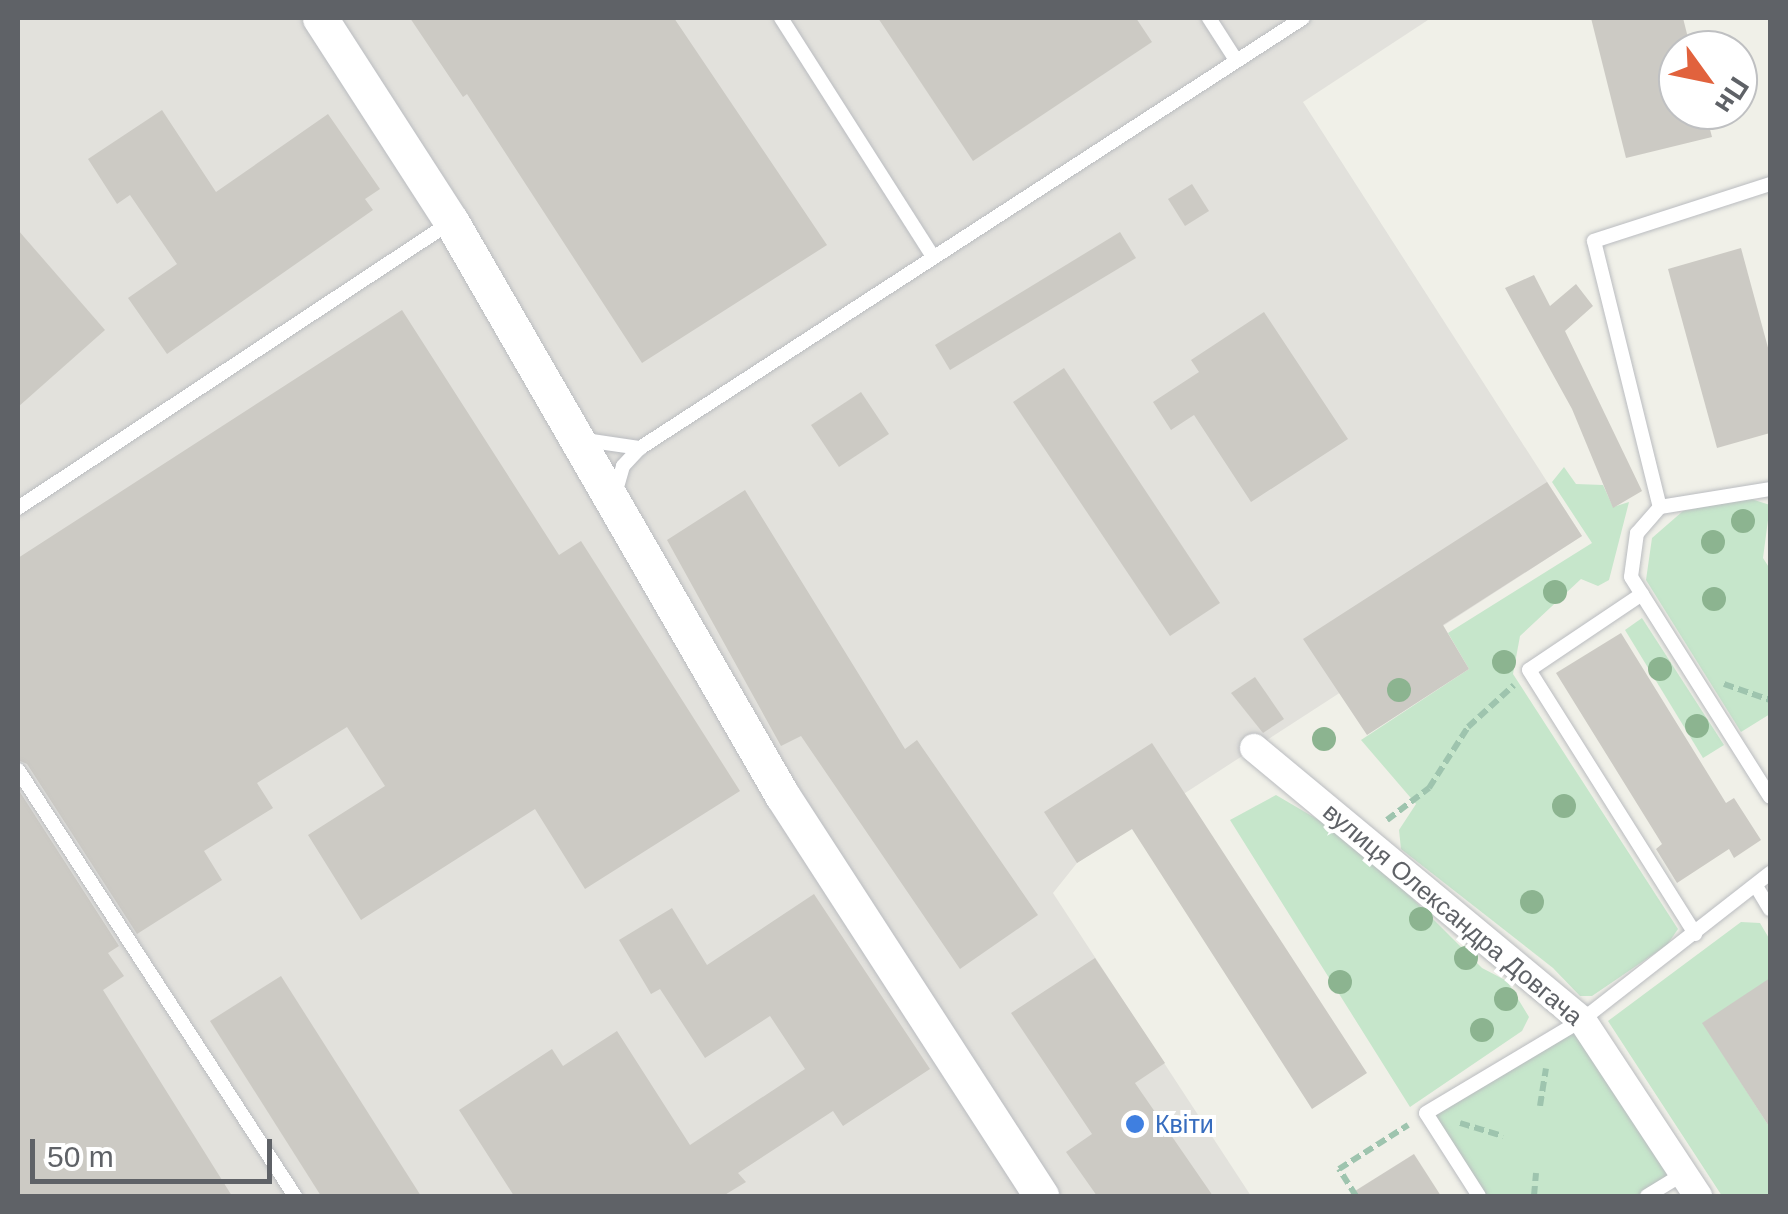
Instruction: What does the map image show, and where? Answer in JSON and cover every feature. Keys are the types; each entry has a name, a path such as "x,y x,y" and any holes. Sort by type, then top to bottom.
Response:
{"street":[{"path":"320,18 452,221 782,795 1041,1196"},
{"name":"вулиця Олександра Довгача","path":"1254,748 1365,836 1582,1020 1691,1185"}],"lane":[{"path":"781,18 932,255"},
{"path":"1209,18 1236,60"},
{"path":"613,503 623,466 640,448 932,255 1303,18"},
{"path":"1660,507 1594,242 1770,184"},
{"path":"18,508 452,221"},
{"path":"580,438 603,447 640,448"},
{"path":"1770,489 1660,507 1638,534 1632,577 1770,798"},
{"path":"1642,594 1529,670 1694,934"},
{"path":"18,770 295,1196"},
{"path":"1480,1196 1426,1113 1582,1020 1770,873"},
{"path":"1756,886 1770,910"},
{"path":"1647,1196 1691,1185"}],"path":[{"path":"1365,836 1429,788 1468,728 1529,670"},
{"path":"1356,1196 1339,1169 1426,1113 1503,1136"},
{"path":"1534,1196 1536,1174"}],"shaded area":[{"path":"18,18 1431,18 1303,102 1582,536 1077,863 1053,893 1251,1196 18,1196"}],"green space":[{"path":"1564,467 1576,484 1603,485 1613,507 1629,502 1609,580 1598,586 1581,579 1520,636 1513,674 1678,929 1667,945 1592,996 1580,996 1553,968 1401,849 1399,830 1416,804 1361,740 1469,669 1448,633 1592,543 1552,482"},
{"path":"1748,498 1770,505 1763,558 1770,569 1770,714 1741,732 1646,580 1652,538 1683,511"},
{"path":"1642,618 1724,745 1703,758 1625,630"},
{"path":"1276,795 1356,842 1482,968 1507,981 1529,1017 1522,1031 1410,1107 1230,820"},
{"path":"1741,922 1760,923 1770,940 1770,980 1703,1023 1770,1128 1770,1196 1722,1196 1608,1021"},
{"path":"1582,1020 1683,1174 1647,1196 1479,1196 1426,1113"}],"building":[{"path":"410,18 674,18 827,245 642,363 467,94 463,97"},
{"path":"878,18 1136,18 1152,42 973,161"},
{"path":"1591,18 1683,18 1686,30 1658,30 1658,130 1710,130 1712,137 1626,158"},
{"path":"162,110 216,192 328,114 380,189 365,199 373,210 167,354 128,298 177,264 130,195 117,204 88,159"},
{"path":"1192,184 1209,211 1185,226 1168,199"},
{"path":"18,230 105,330 18,407"},
{"path":"1120,232 1136,258 950,370 935,345"},
{"path":"1741,248 1770,355 1770,433 1717,448 1668,269"},
{"path":"1534,275 1550,306 1576,284 1593,306 1565,331 1642,491 1613,508 1572,409 1505,288"},
{"path":"402,310 559,555 581,541 740,791 585,889 535,809 361,920 308,835 385,786 347,727 257,783 273,808 204,851 222,880 137,934 27,764 18,760 18,558"},
{"path":"1264,312 1348,439 1251,502 1194,415 1171,430 1153,402 1199,372 1191,360"},
{"path":"1064,368 1220,603 1170,636 1013,402"},
{"path":"861,392 889,434 839,467 811,425"},
{"path":"1547,482 1582,536 1443,625 1469,669 1367,735 1303,639"},
{"path":"745,490 905,749 917,740 1038,915 960,969 801,736 781,746 667,540"},
{"path":"1621,633 1726,803 1734,798 1761,840 1734,858 1729,849 1677,883 1656,849 1662,844 1556,673"},
{"path":"1255,677 1284,719 1263,733 1231,693"},
{"path":"1152,743 1367,1073 1312,1109 1132,829 1077,863 1044,812"},
{"path":"18,789 119,946 108,953 124,976 103,990 232,1196 18,1196"},
{"path":"814,894 930,1069 843,1126 833,1111 738,1173 746,1182 723,1196 514,1196 459,1110 552,1049 563,1066 617,1031 690,1145 805,1069 770,1016 705,1058 660,989 651,994 619,940 672,908 707,965"},
{"path":"1095,958 1165,1063 1135,1083 1213,1196 1097,1196 1066,1152 1092,1134 1011,1013"},
{"path":"281,976 421,1196 321,1196 210,1021"},
{"path":"1770,978 1770,1128 1702,1023"},
{"path":"1414,1154 1441,1196 1347,1196"}],"place":[{"name":"Квіти","path":"1135,1124"}]}
